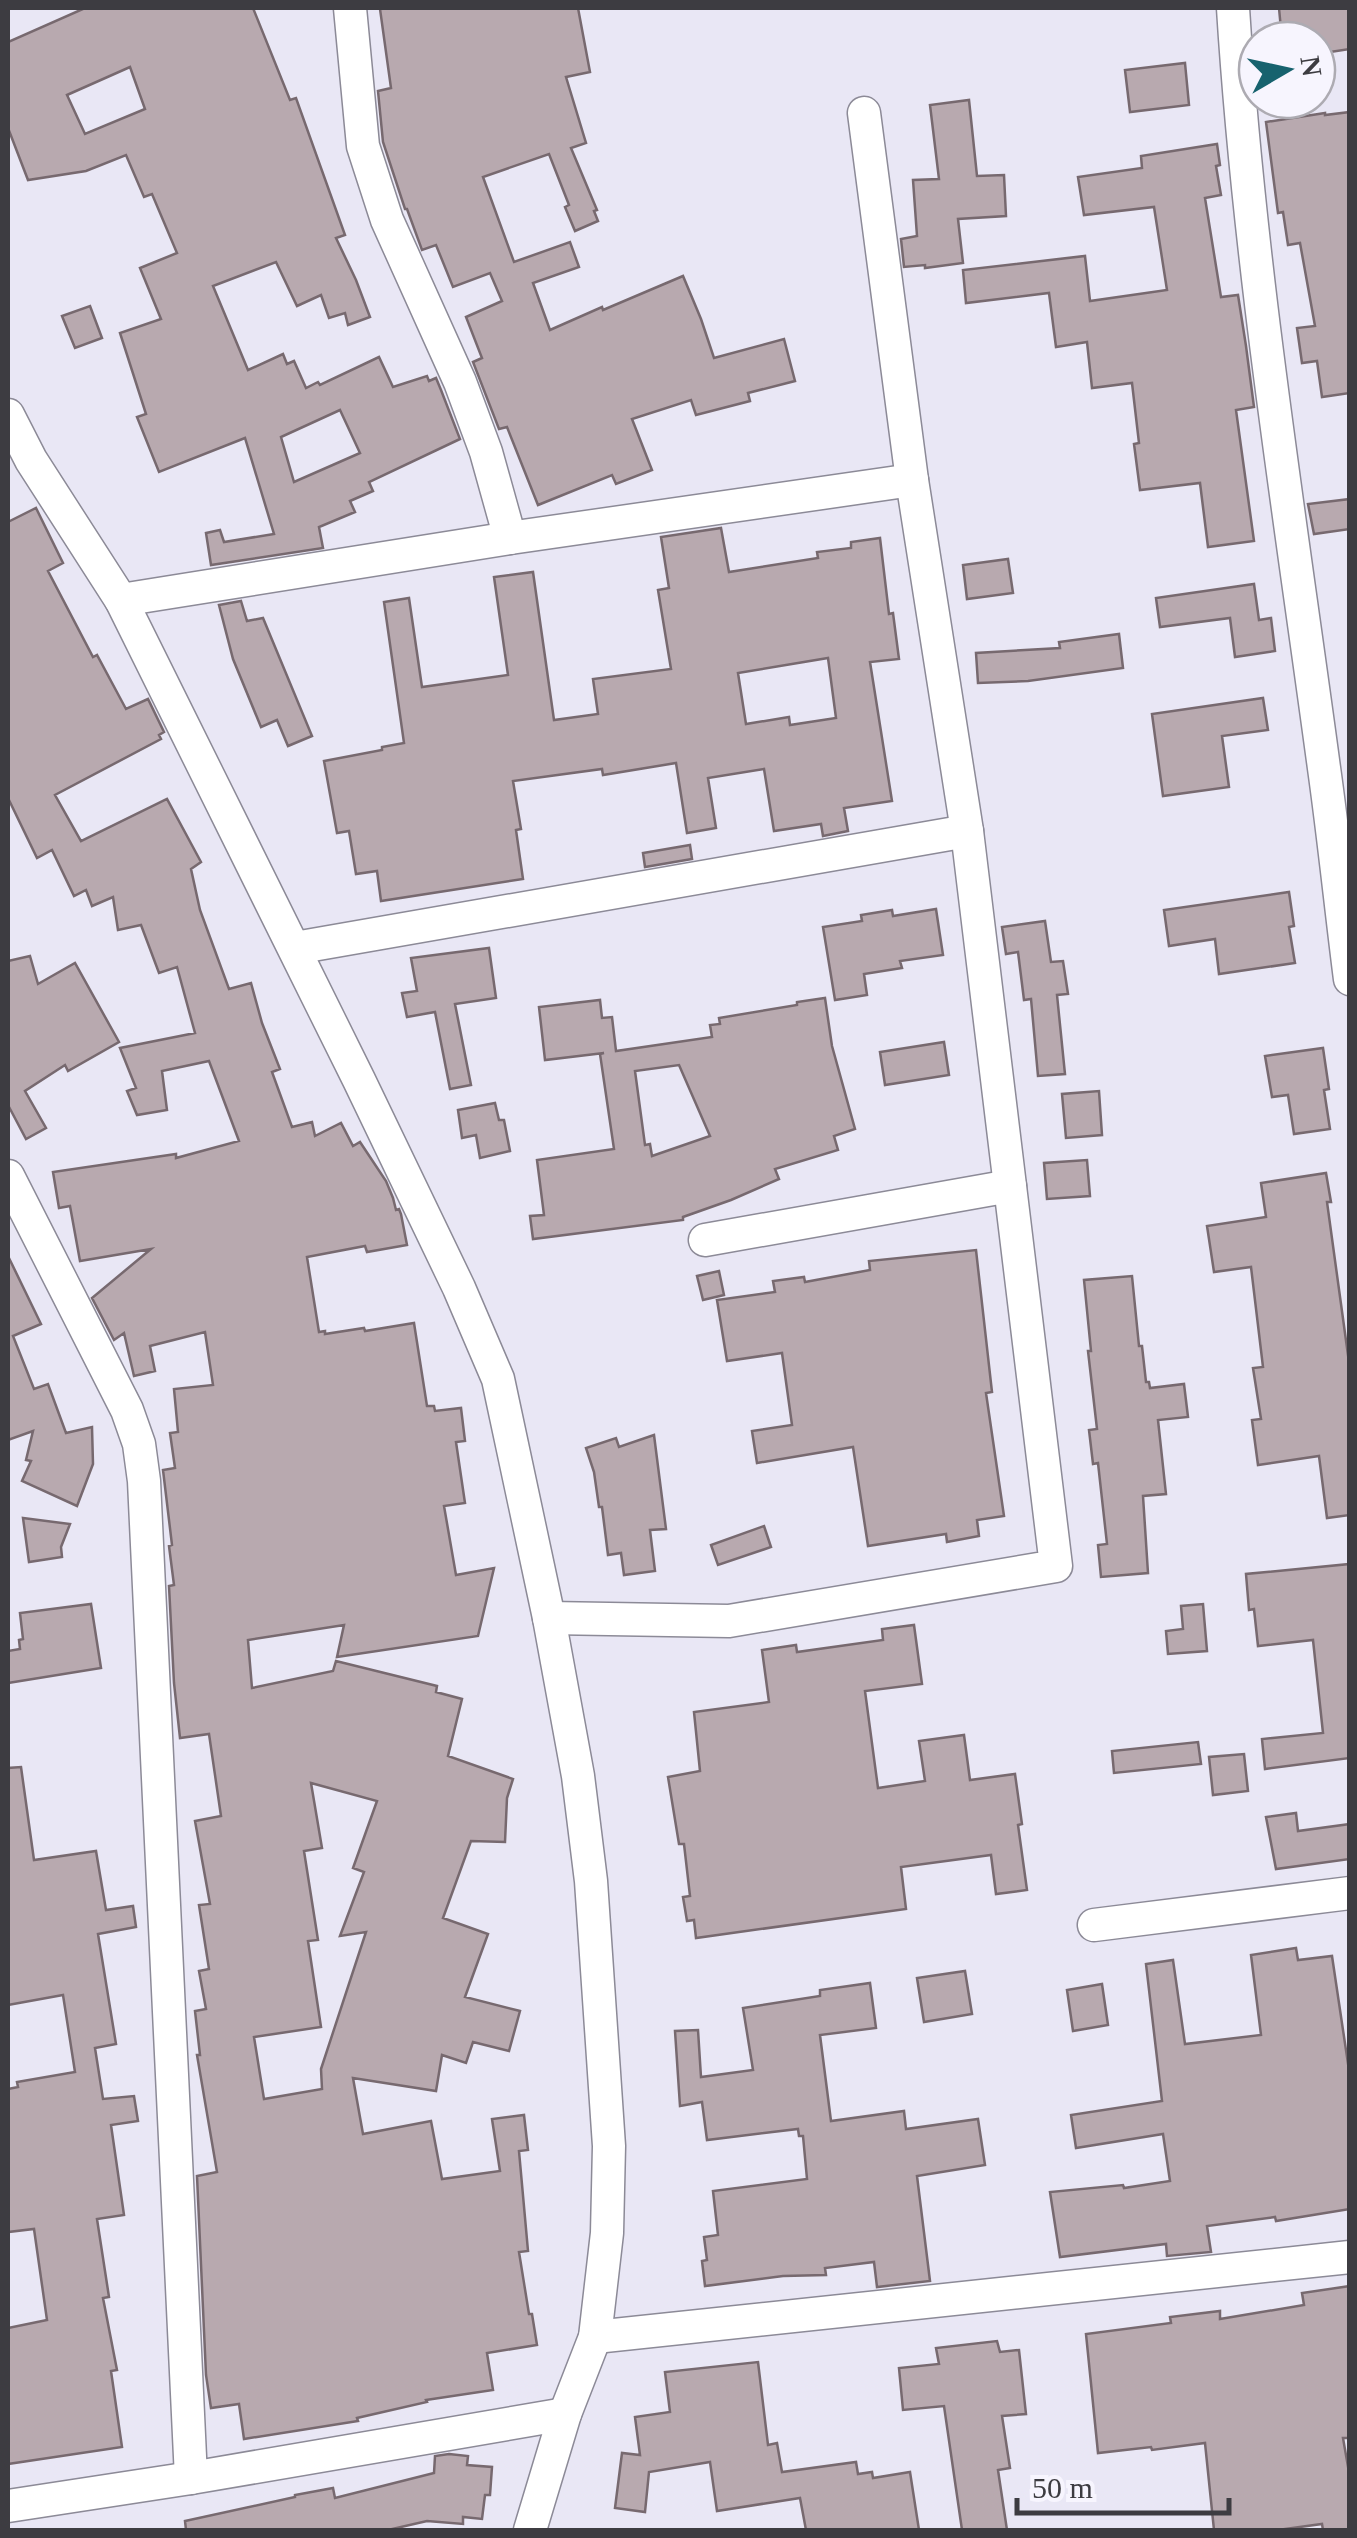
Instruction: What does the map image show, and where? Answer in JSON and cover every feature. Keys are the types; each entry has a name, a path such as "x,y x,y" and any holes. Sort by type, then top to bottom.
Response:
{"street":[{"path":"350,8 363,146 387,220 460,382 486,452 510,538"},
{"path":"1233,8 1256,262 1350,980"},
{"path":"549,1618 729,1621 1056,1566 966,831 912,480 864,113"},
{"path":"8,415 31,460 121,600 460,1288 498,1379 578,1776 591,1881 609,2146 607,2233 595,2337 565,2414 530,2530"},
{"path":"121,600 912,480"},
{"path":"294,948 966,831"},
{"path":"8,1176 127,1410 139,1444 144,1481 191,2478"},
{"path":"705,1240 1010,1186"},
{"path":"1094,1925 1350,1894"},
{"path":"595,2337 1350,2257"},
{"path":"8,2506 565,2414"}],"building":[{"path":"85,8 253,8 290,100 296,98 345,235 336,238 370,317 348,325 345,313 329,318 321,295 297,306 276,262 213,286 248,370 283,354 287,364 294,361 306,388 379,357 393,387 427,376 429,381 436,378 460,439 369,482 373,491 350,501 355,512 319,527 323,548 211,565 206,533 220,530 224,542 274,534 245,438 159,472 137,417 146,414 120,333 161,319 140,268 177,253 152,194 144,197 126,155 86,171 28,180 8,128 8,42","holes":["130,67 145,109 85,134 67,95","340,410 360,453 294,482 281,437"]},
{"path":"578,8 590,72 566,77 586,143 571,148 598,221 575,231 549,154 483,177 514,262 570,242 579,267 533,283 550,330 683,276 714,358 784,339 795,381 748,393 750,401 696,415 691,400 632,419 652,470 616,484 612,475 538,505 507,427 499,429 473,362 482,358 466,317 502,301 490,273 453,287 436,245 422,250 383,142 378,91 391,88 380,9"},
{"path":"1279,8 1350,8 1350,49 1337,51 1337,20 1280,20"},
{"path":"1185,63 1189,105 1130,112 1125,70"},
{"path":"969,100 977,176 1004,175 1006,216 958,219 963,263 904,267 901,239 917,236 913,180 939,179 930,105"},
{"path":"1350,112 1350,393 1322,397 1317,361 1302,363 1297,328 1315,326 1300,243 1288,245 1283,212 1278,213 1266,122 1337,120 1337,114"},
{"path":"1217,144 1221,195 1205,198 1221,297 1238,295 1246,346 1254,407 1236,410 1254,541 1208,547 1200,483 1140,490 1132,383 1092,388 1087,342 1056,347 1049,293 966,303 963,270 1085,256 1090,301 1167,290 1154,207 1084,215 1078,177 1142,168 1141,156"},
{"path":"90,306 102,338 75,348 62,316"},
{"path":"1350,499 1350,529 1314,534 1308,504"},
{"path":"36,508 63,563 48,571 93,657 97,655 126,709 148,699 164,732 159,735 161,739 55,795 81,841 167,799 201,862 191,869 200,910 229,989 251,983 280,1069 272,1072 292,1127 312,1122 315,1136 341,1123 353,1146 360,1142 386,1181 401,1214 407,1245 367,1252 365,1246 307,1257 319,1332 364,1328 365,1331 414,1323 427,1406 434,1406 435,1411 461,1408 465,1441 456,1442 465,1503 444,1506 456,1575 494,1568 478,1636 337,1657 344,1625 248,1640 252,1688 333,1671 336,1661 437,1686 436,1692 462,1699 448,1756 513,1779 507,1798 505,1842 471,1841 443,1918 488,1934 465,1997 520,2011 509,2051 473,2042 466,2063 442,2055 436,2091 353,2078 363,2134 431,2121 442,2179 500,2171 492,2119 524,2115 528,2150 519,2151 528,2251 519,2252 537,2345 487,2353 493,2390 426,2400 357,2418 358,2421 244,2439 239,2404 211,2408 206,2375 197,2176 217,2172 197,2055 195,2011 206,2009 199,1971 209,1969 199,1905 210,1904 195,1821 221,1816 209,1734 180,1738 169,1586 174,1585 169,1546 172,1545 163,1470 175,1468 170,1433 178,1432 174,1389 213,1385 205,1332 150,1346 155,1371 134,1376 124,1333 114,1340 92,1298 151,1249 80,1261 70,1206 59,1208 53,1172 176,1154 176,1158 239,1141 209,1061 162,1071 167,1110 137,1115 127,1091 136,1088 120,1048 195,1033 177,967 159,973 141,925 118,930 113,897 92,906 86,890 74,896 52,850 37,858 8,798 8,522","holes":["311,1783 377,1801 353,1868 364,1872 340,1936 366,1932 321,2069 322,2089 264,2099 254,2037 321,2027 308,1941 318,1940 304,1851 322,1848"]},
{"path":"721,528 729,572 818,558 817,552 851,548 851,542 880,538 899,659 870,662 892,801 844,808 848,831 823,836 821,824 774,831 764,769 708,778 716,828 687,833 676,763 603,775 602,769 513,781 521,829 516,830 523,879 381,901 377,871 356,874 349,831 337,833 324,761 404,743 384,602 409,598 422,687 508,675 494,577 533,572 554,720 598,714 593,679 671,669 658,590 669,588 661,537","holes":["828,658 836,718 790,725 789,717 746,724 738,673"]},
{"path":"1008,559 1013,593 967,599 963,565"},
{"path":"1254,584 1259,620 1271,618 1275,651 1235,657 1230,618 1160,627 1156,598"},
{"path":"241,601 247,621 263,618 312,736 288,746 277,720 261,727 233,659 219,605"},
{"path":"1119,634 1123,668 1028,681 978,683 976,653 1060,648 1059,642"},
{"path":"1263,698 1268,730 1222,736 1229,787 1163,796 1152,714"},
{"path":"690,845 692,859 645,867 643,853"},
{"path":"1289,892 1295,963 1219,974 1215,939 1169,946 1164,910"},
{"path":"936,909 943,955 900,961 902,968 864,974 867,995 835,1000 823,927 862,921 861,915 892,910 893,916"},
{"path":"1045,921 1051,962 1063,961 1068,994 1057,995 1065,1074 1038,1076 1031,999 1024,1000 1018,952 1006,954 1002,927"},
{"path":"489,948 496,998 455,1004 471,1085 450,1089 435,1012 407,1017 402,993 417,991 411,958"},
{"path":"30,956 38,984 75,963 119,1042 68,1071 65,1065 25,1091 46,1128 26,1139 8,1105 8,961"},
{"path":"825,998 832,1046 855,1129 834,1136 838,1150 775,1169 779,1179 683,1220 533,1239 530,1216 544,1215 537,1160 614,1149 600,1054 604,1053 545,1060 539,1007 600,1000 602,1018 612,1017 616,1051 712,1037 710,1025 720,1024 719,1018","holes":["679,1065 710,1136 652,1156 650,1144 645,1145 635,1071"]},
{"path":"944,1042 949,1075 885,1085 880,1052"},
{"path":"1323,1048 1330,1129 1294,1134 1288,1095 1272,1097 1265,1056"},
{"path":"1099,1091 1102,1135 1066,1138 1062,1094"},
{"path":"495,1103 499,1120 504,1120 510,1151 480,1158 476,1135 462,1138 458,1110"},
{"path":"1087,1160 1090,1196 1047,1199 1044,1163"},
{"path":"1326,1173 1350,1354 1350,1515 1327,1518 1319,1456 1258,1465 1252,1420 1261,1419 1253,1368 1263,1367 1251,1267 1214,1272 1207,1226 1266,1217 1261,1183"},
{"path":"976,1250 992,1392 986,1393 1004,1516 977,1520 979,1536 947,1542 946,1534 868,1546 853,1447 757,1463 752,1431 792,1425 782,1353 727,1361 717,1300 775,1292 773,1281 804,1277 805,1282 870,1270 869,1261"},
{"path":"8,1256 41,1324 13,1336 34,1389 48,1384 66,1433 92,1427 93,1464 77,1506 22,1481 31,1461 26,1460 33,1431 8,1440"},
{"path":"719,1271 724,1295 703,1300 697,1276"},
{"path":"1132,1276 1146,1382 1150,1388 1184,1384 1188,1417 1158,1420 1166,1494 1143,1496 1148,1573 1101,1577 1098,1545 1107,1544 1098,1463 1093,1464 1089,1430 1097,1429 1084,1280"},
{"path":"654,1435 666,1529 650,1530 655,1571 624,1575 621,1553 608,1555 602,1507 586,1448 616,1438 619,1447"},
{"path":"23,1518 70,1524 61,1547 62,1557 29,1562"},
{"path":"764,1526 771,1547 718,1565 711,1545"},
{"path":"1350,1564 1350,1758 1265,1769 1262,1739 1323,1733 1313,1640 1258,1646 1246,1574"},
{"path":"91,1604 101,1668 8,1683 8,1651 20,1649 19,1640 23,1639 20,1613"},
{"path":"1203,1604 1207,1651 1168,1654 1166,1631 1183,1629 1181,1606"},
{"path":"914,1625 922,1684 865,1691 878,1788 925,1781 919,1741 964,1735 970,1780 1015,1774 1027,1890 996,1894 991,1855 901,1867 906,1909 696,1938 694,1920 687,1921 683,1897 690,1896 684,1844 679,1844 668,1777 700,1771 694,1712 769,1702 762,1650 796,1645 797,1652 883,1640 882,1629"},
{"path":"1198,1742 1201,1764 1114,1773 1112,1751"},
{"path":"1244,1754 1248,1791 1213,1795 1209,1757"},
{"path":"21,1767 34,1860 96,1851 106,1910 133,1906 136,1927 98,1934 116,2044 95,2048 103,2099 134,2096 138,2121 111,2125 124,2215 97,2219 109,2297 103,2298 117,2370 111,2371 122,2447 8,2464 8,2328 47,2320 34,2229 8,2232 8,2089 18,2087 17,2082 75,2072 63,1995 8,2005 8,1768"},
{"path":"1296,1813 1298,1831 1350,1824 1350,1859 1276,1869 1266,1817"},
{"path":"1296,1948 1298,1960 1332,1956 1350,2077 1350,2209 1276,2221 1275,2217 1207,2226 1211,2252 1167,2256 1166,2244 1060,2257 1050,2192 1170,2181 1163,2134 1076,2148 1071,2115 1162,2101 1146,1964 1173,1960 1185,2044 1261,2035 1251,1955"},
{"path":"965,1971 972,2014 924,2022 917,1978"},
{"path":"870,1983 876,2028 820,2035 831,2121 904,2111 906,2129 978,2119 985,2165 917,2176 930,2281 877,2287 874,2262 825,2268 826,2275 705,2286 704,2237 718,2235 713,2191 807,2179 803,2136 799,2136 798,2129 707,2140 702,2102 680,2106 675,2031 698,2030 701,2077 753,2070 743,2008 820,1996 820,1990"},
{"path":"1102,1984 1108,2025 1073,2031 1067,1990"},
{"path":"1350,2286 1350,2438 1343,2438 1350,2478 1350,2530 1323,2530 1322,2524 1278,2530 1214,2530 1205,2443 1098,2453 1086,2334 1171,2323 1170,2317 1220,2311 1220,2319 1304,2305 1302,2293"},
{"path":"997,2341 1000,2352 1019,2350 1026,2414 1002,2416 1010,2468 998,2470 1007,2530 962,2530 944,2406 903,2410 899,2368 939,2364 936,2348"},
{"path":"758,2362 768,2445 777,2443 782,2472 856,2462 858,2474 872,2472 873,2478 910,2472 919,2530 806,2530 800,2498 717,2511 710,2462 649,2472 645,2512 615,2508 622,2453 640,2455 635,2417 670,2412 665,2372"},
{"path":"435,2456 468,2456 467,2465 492,2467 490,2495 485,2495 482,2519 463,2517 463,2524 427,2521 388,2530 186,2530 185,2521 295,2495 333,2488 335,2498 434,2473"}]}
